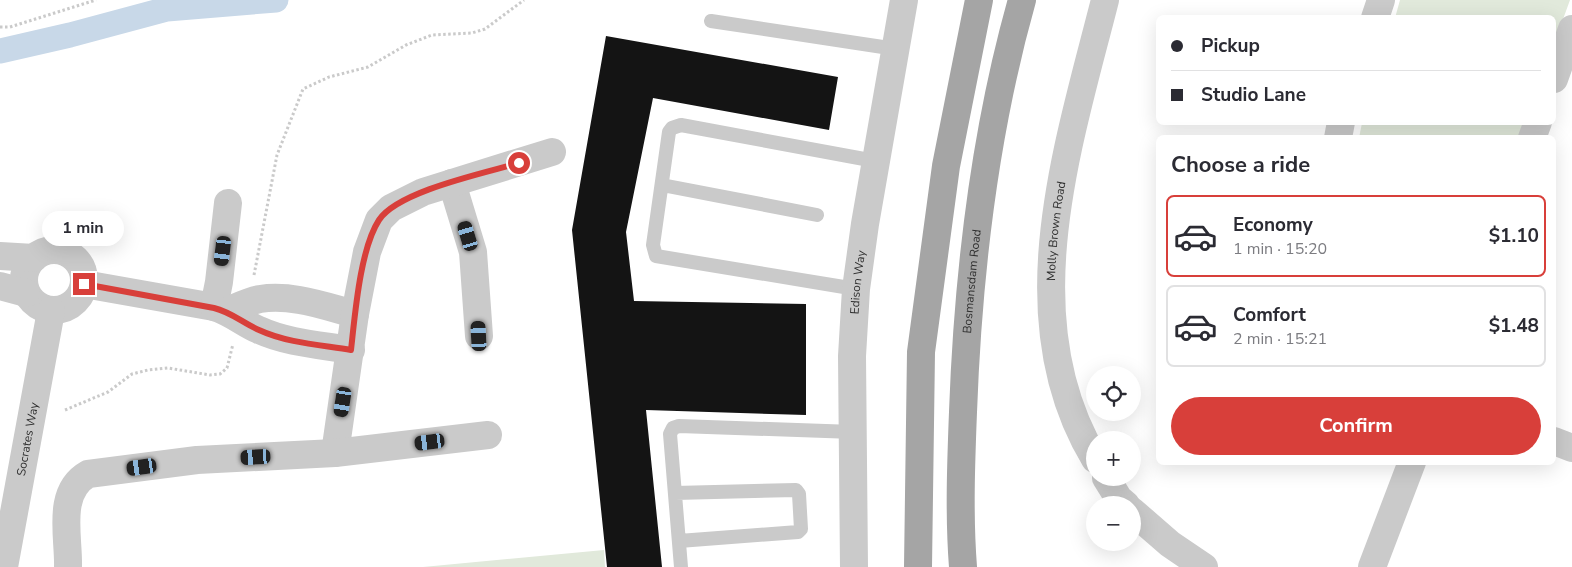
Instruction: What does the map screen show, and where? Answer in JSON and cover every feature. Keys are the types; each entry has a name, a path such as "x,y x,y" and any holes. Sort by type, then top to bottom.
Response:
{"main road":[{"path":"918,567 921,352 946,166 979,0"},
{"name":"Bosmansdam Road","path":"964,567 961,470 966,341 987,151 1004,66 1022,0"}],"street":[{"name":"Edison Way","path":"854,567 852,356 856,289 875,162 904,0"},
{"name":"Molly Brown Road","path":"1086,439 1062,385 1051,321 1053,236 1066,154 1105,0"},
{"path":"1376,15 1381,0"},
{"path":"1556,73 1572,29"},
{"path":"335,454 355,314 367,252 380,220 391,208 423,192 552,152"},
{"path":"452,183 473,252 479,336"},
{"path":"228,203 219,282 230,310"},
{"path":"0,256 34,258 50,250 68,254 80,266 84,284 76,301 60,310 41,308 32,302 26,293 24,274 34,258"},
{"path":"84,284 230,310 259,330 275,336 351,350"},
{"path":"0,286 26,293"},
{"path":"230,310 258,299 294,300 355,314"},
{"name":"Socrates Way","path":"4,567 51,310"},
{"path":"68,567 66,515 68,501 73,486 79,479 88,474 197,460 335,454 488,435"},
{"path":"1556,442 1572,448"},
{"path":"1372,567 1411,465"},
{"path":"1141,519 1170,544 1204,567"}],"lane":[{"path":"711,20 896,49"},
{"path":"856,289 660,258 653,252 652,246 669,132 675,126 875,162"},
{"path":"662,185 817,215"},
{"path":"682,567 670,434 673,428 678,426 854,432"},
{"path":"675,493 796,490 799,494 801,529 798,532 679,541"}],"path":[{"path":"0,28 10,27 96,0"},
{"path":"65,410 108,392 132,374 168,368 210,375 220,374 227,368 230,310 253,278 276,155 303,89 329,77 368,67 406,45 432,35 472,33 492,26 524,0"}],"shaded area":[{"path":"1400,0 1570,0 1556,38 1556,15 1396,15"},
{"path":"1362,125 1524,125 1520,135 1360,135"},
{"path":"604,550 605,567 423,567"}],"building":[{"path":"606,36 838,77 829,130 653,98 626,232 634,301 806,304 806,415 646,410 662,567 607,567 572,230"}],"waterway":[{"path":"0,51 70,35 167,9 276,0"}],"route":[{"path":"84,284 214,308 226,311 259,330 275,336 351,350 355,314 367,252 380,220 391,208 423,192 519,163"}]}
